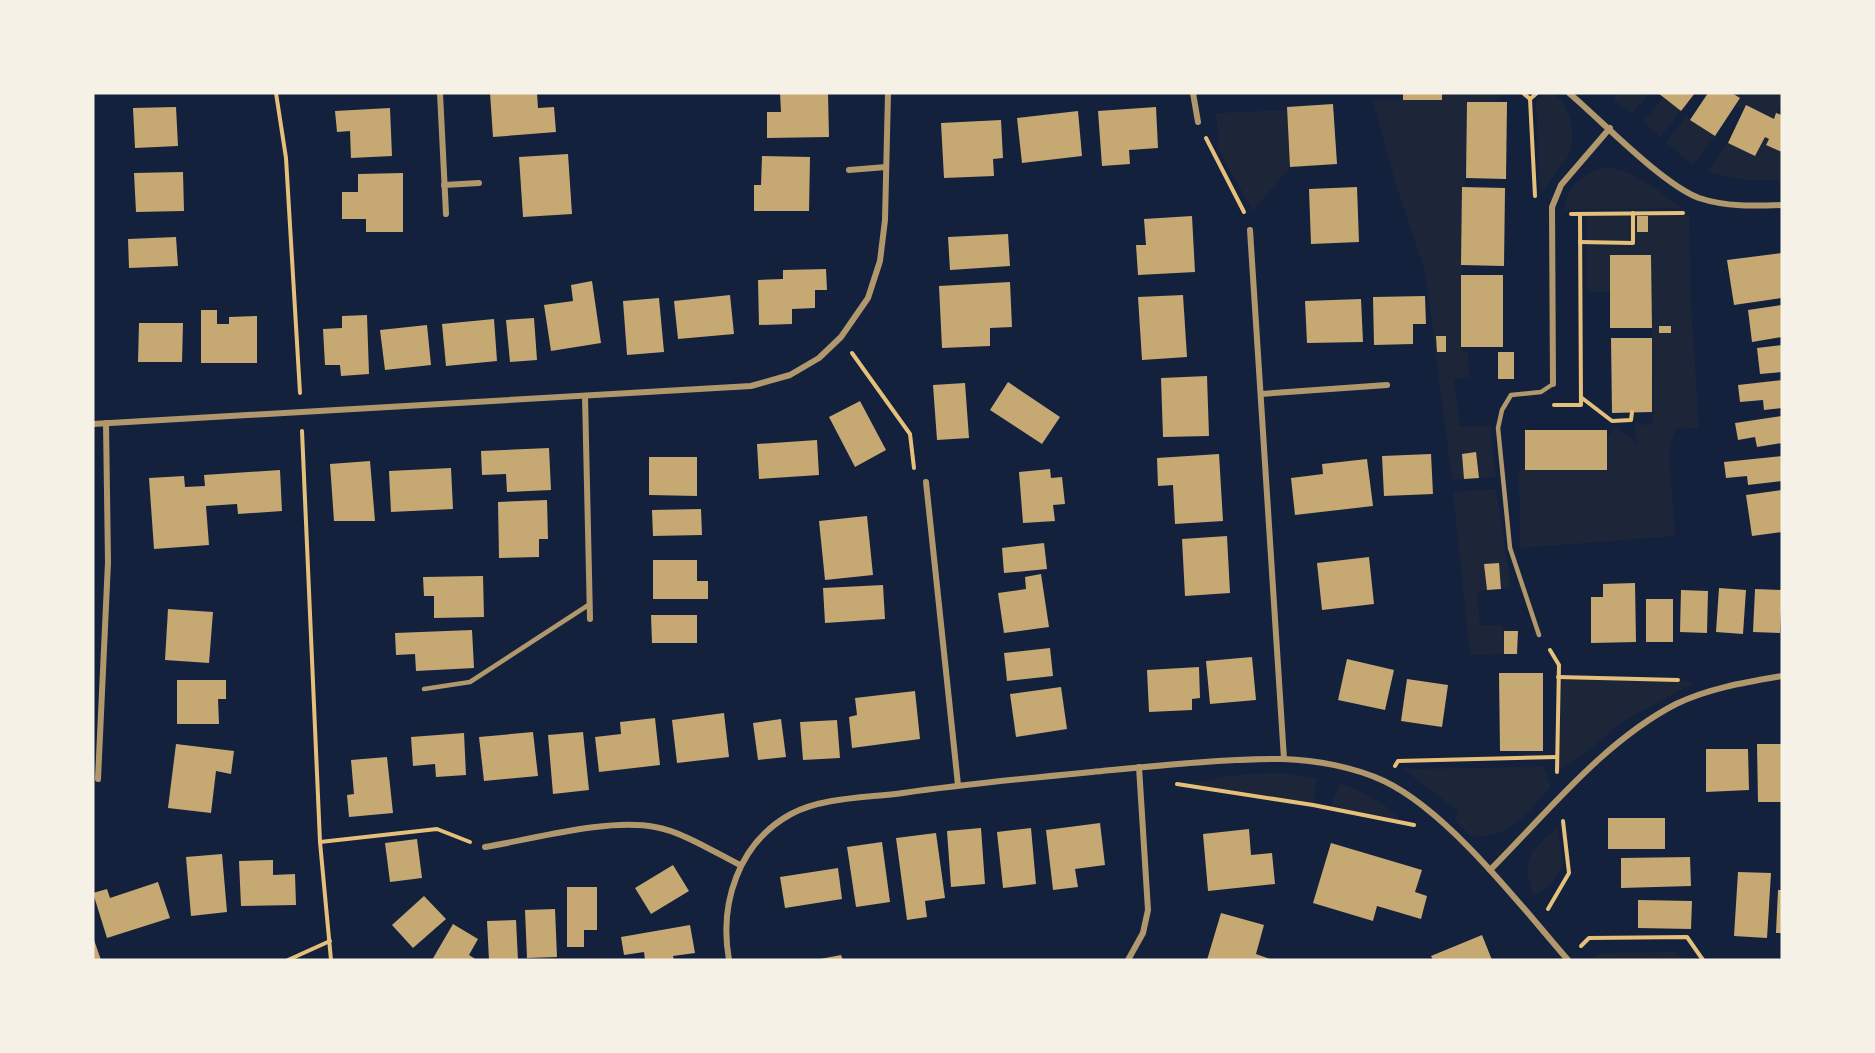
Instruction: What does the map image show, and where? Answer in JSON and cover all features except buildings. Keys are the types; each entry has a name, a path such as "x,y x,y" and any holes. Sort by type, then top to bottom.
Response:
{"street":[{"path":"440,93 446,214"},
{"path":"93,424 751,386 790,375 819,358 842,337 868,298 880,261 888,93"},
{"path":"1193,93 1198,122"},
{"path":"1569,93 1658,171 1697,197 1726,204 1782,205"},
{"path":"1553,384 1552,214 1561,185 1610,128"},
{"path":"849,170 886,167"},
{"path":"444,185 479,183"},
{"path":"1250,230 1284,759"},
{"path":"1261,394 1387,385"},
{"path":"585,396 590,619"},
{"path":"98,779 108,562 106,423"},
{"path":"926,482 958,785"},
{"path":"1490,870 1592,765 1629,731 1678,703 1733,685 1782,676"},
{"path":"729,960 725,935 728,899 740,865 766,833 792,814 826,803 958,785 1139,767 1284,759 1334,765 1384,781 1431,813 1490,870 1568,960"},
{"path":"1128,960 1143,933 1148,910 1139,767"},
{"path":"485,848 596,828 634,825 657,827 740,865"}],"lane":[{"path":"1539,635 1510,548 1498,428 1502,410 1511,395 1541,392 1553,384"},
{"path":"424,689 470,682 590,604"}],"path":[{"path":"276,93 286,158 302,411 321,842 331,960"},
{"path":"1523,93 1530,99 1535,203 1539,210 1552,214 1688,213 1707,200"},
{"path":"1530,99 1537,93"},
{"path":"1198,122 1244,210 1250,230"},
{"path":"1580,242 1633,243 1633,213"},
{"path":"842,337 910,434 914,469 926,482"},
{"path":"1581,398 1612,421 1631,420 1632,412"},
{"path":"1538,925 1569,873 1566,827 1557,803 1559,665 1539,635"},
{"path":"1558,677 1688,681 1704,694"},
{"path":"1384,781 1398,761 1557,757"},
{"path":"1156,766 1178,786 1313,805 1402,822 1455,836"},
{"path":"321,842 436,829 485,848"},
{"path":"1575,953 1589,938 1687,937 1703,960"},
{"path":"288,960 330,942"}],"shaded area":[{"path":"1442,93 1503,93 1493,102 1467,102 1461,351 1468,352 1469,377 1454,379 1460,426 1490,426 1496,477 1452,480 1425,270 1396,185 1372,99 1441,100"},
{"path":"1545,93 1554,93 1565,107 1571,123 1572,141 1567,158 1543,192 1540,189 1536,100"},
{"path":"1619,93 1649,93 1632,114 1613,99"},
{"path":"1732,93 1780,93 1782,102 1774,119 1746,105 1743,110 1735,105 1740,98"},
{"path":"1664,97 1681,111 1660,137 1643,122"},
{"path":"1287,110 1290,167 1253,211 1216,146 1219,145 1216,113"},
{"path":"1686,117 1715,136 1693,165 1666,142"},
{"path":"1765,137 1769,139 1766,145 1782,152 1782,180 1745,180 1707,172 1728,143 1755,156"},
{"path":"1605,167 1637,177 1683,208 1564,210 1569,193 1577,181"},
{"path":"1586,216 1689,216 1691,304 1699,428 1675,429 1669,450 1675,536 1520,548 1519,470 1606,470 1607,438 1614,427 1637,443 1634,425 1653,424 1651,256 1610,256 1610,292 1587,292"},
{"path":"1496,489 1511,587 1501,589 1499,563 1485,564 1487,590 1477,591 1480,625 1503,626 1504,654 1470,655 1453,492"},
{"path":"1558,677 1688,681 1692,684 1625,720 1584,754 1557,771"},
{"path":"1544,767 1551,787 1525,815 1508,829 1486,836 1472,837 1455,820 1458,811 1403,769"},
{"path":"1287,773 1317,779 1313,805 1178,786 1227,776"},
{"path":"1340,783 1374,798 1402,822 1330,808"},
{"path":"1557,828 1563,859 1560,871 1540,894 1533,894 1528,872 1530,856 1540,843"},
{"path":"1677,952 1684,960 1592,960 1600,953"}]}
